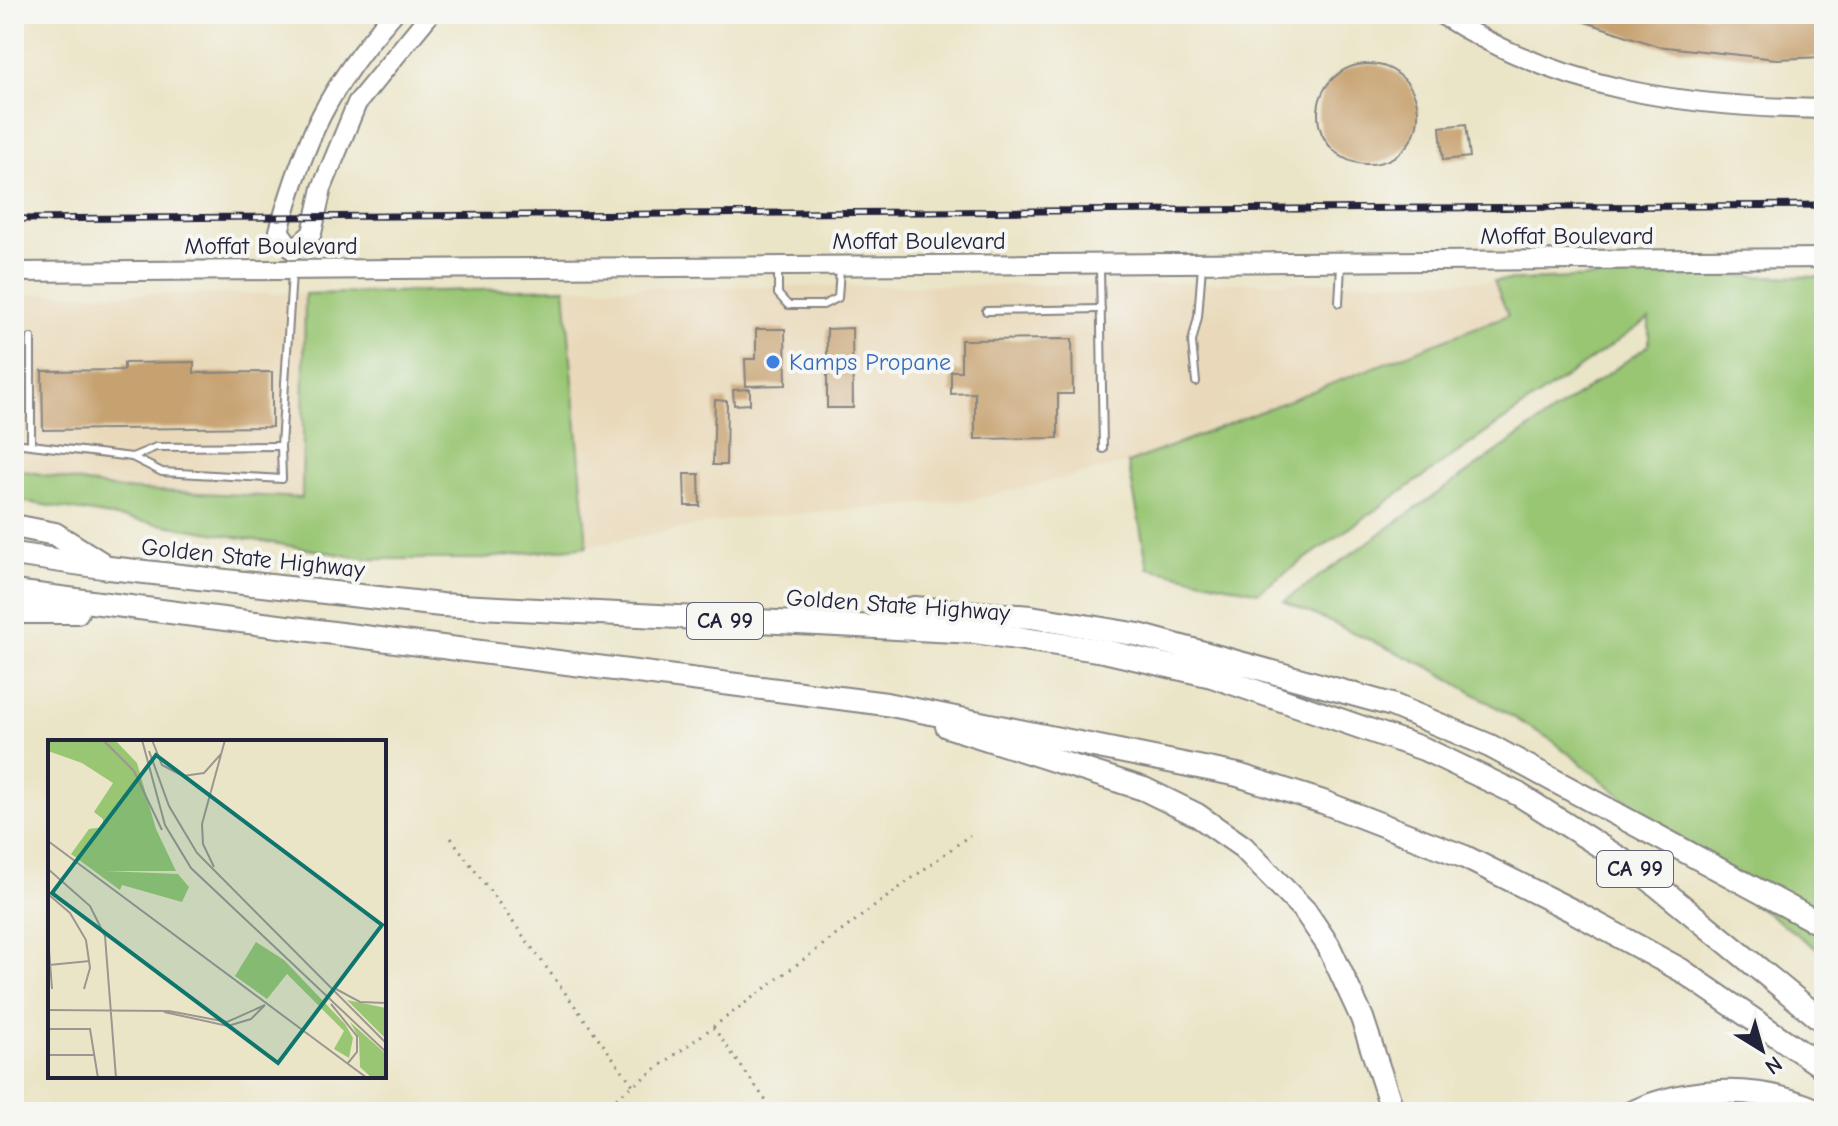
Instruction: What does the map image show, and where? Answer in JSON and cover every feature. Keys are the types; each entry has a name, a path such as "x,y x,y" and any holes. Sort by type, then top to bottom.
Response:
{"highway":[{"path":"14,526 55,534 109,568"},
{"name":"Golden State Highway","path":"14,554 109,568 441,605 975,632 1104,651 1212,676 1424,749 1518,794 1638,870 1824,1022"},
{"name":"CA 99","path":"14,592 886,704 1238,775 1323,802 1465,857 1681,970 1824,1068"},
{"path":"871,627 914,608 1031,617 1139,635 1392,705 1490,746 1824,926"},
{"path":"14,612 177,612"},
{"path":"886,704 1017,751 1083,768 1144,789 1197,815 1243,847 1305,911 1328,945 1362,1018 1393,1112"},
{"path":"1633,1112 1683,1096 1730,1090 1772,1096 1820,1112"}],"main road":[{"path":"292,270 293,250 279,231 314,126 333,91 393,14"},
{"path":"293,250 312,233 322,188 357,103 430,14"},
{"path":"1440,14 1531,60 1593,84 1667,100 1731,107 1824,109"},
{"name":"Moffat Boulevard","path":"14,272 1824,258"}],"lane":[{"path":"1339,303 1341,262"},
{"path":"1100,263 1103,449"},
{"path":"1196,382 1192,342 1198,317 1202,263"},
{"path":"778,266 778,294 788,305 823,305 838,298 840,266"},
{"path":"14,443 132,457 162,472 282,479 281,446 292,270"},
{"path":"986,311 1101,309"},
{"path":"31,338 31,445"},
{"path":"132,457 156,447 281,446"}],"path":[{"path":"597,1112 970,835"},
{"path":"451,838 633,1085"},
{"path":"713,1027 774,1112"}],"shaded area":[{"path":"1494,281 1509,315 1128,463 975,499 733,519 587,546 565,288"},
{"path":"14,294 305,294 302,498 117,489 14,469"}],"green space":[{"path":"1652,275 1824,277 1824,954 1766,912 1553,741 1429,667 1284,601 1649,345 1649,319 1258,592 1148,568 1128,463 1508,315 1494,281"},
{"path":"565,288 587,546 479,559 368,559 14,500 14,469 117,489 302,498 305,294"}],"building":[{"path":"1562,14 1824,15 1824,57 1776,59 1657,46"},
{"path":"1368,64 1396,72 1410,86 1418,114 1410,142 1396,156 1368,164 1340,156 1326,142 1318,114 1326,86 1340,72"},
{"path":"1466,124 1470,157 1443,160 1440,127"},
{"path":"852,328 853,408 827,408 827,329"},
{"path":"756,329 785,329 786,385 746,386 745,359 756,359"},
{"path":"1072,339 1073,394 1058,394 1058,438 975,439 975,393 951,394 951,371 961,371 961,340"},
{"path":"194,362 194,373 272,372 272,427 43,430 42,371 124,370 124,363"},
{"path":"750,389 750,404 734,405 733,390"},
{"path":"715,400 727,401 726,465 713,465"},
{"path":"684,474 699,474 700,506 685,506"}],"railway":[{"path":"14,219 1824,205"}],"place":[{"name":"Kamps Propane","path":"773,362"}]}
